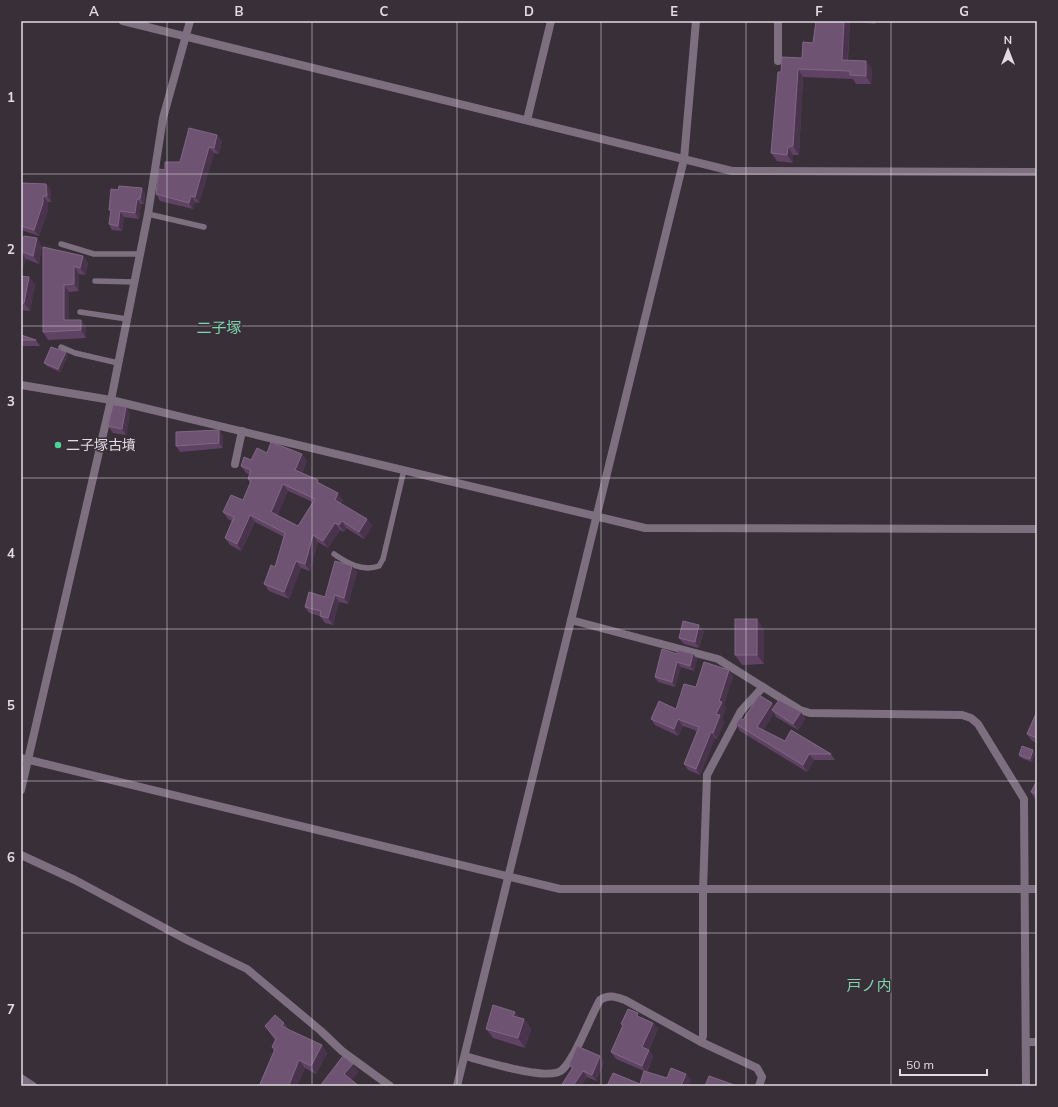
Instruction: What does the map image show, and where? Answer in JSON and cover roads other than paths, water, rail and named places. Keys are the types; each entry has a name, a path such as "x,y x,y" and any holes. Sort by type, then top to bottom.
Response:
{"street":[{"path":"123,21 732,171 1037,172"},
{"path":"21,790 25,759 111,400 148,214 163,118 190,21"},
{"path":"527,120 551,21"},
{"path":"457,1086 595,517 684,159 696,21"},
{"path":"778,21 778,61"},
{"path":"21,386 111,400 595,517 656,530 1037,528"},
{"path":"235,464 242,431"},
{"path":"571,620 718,659 800,710 810,713 962,715 971,718 978,724 1024,799 1026,888 1026,1086"},
{"path":"701,1042 703,1036 703,890 707,775 741,711 763,687"},
{"path":"25,759 566,890 1037,889"},
{"path":"21,856 75,880 187,940 247,969 321,1030 342,1052 390,1086"},
{"path":"465,1056 542,1074 556,1074 571,1057 600,1000 608,996 625,1000 701,1042 757,1068 762,1076 759,1086"},
{"path":"1026,1042 1037,1042"},
{"path":"21,1078 33,1086"}],"lane":[{"path":"148,214 204,227"},
{"path":"61,244 94,254 140,254"},
{"path":"95,281 134,282"},
{"path":"80,312 127,319"},
{"path":"61,346 75,352 118,363"},
{"path":"334,554 354,566 366,568 379,566 383,559 404,470"}],"place":[{"name":"二子塚古墳","path":"58,445"}],"district":[{"name":"二子塚","path":"219,328"},
{"name":"戸ノ内","path":"869,986"}]}
